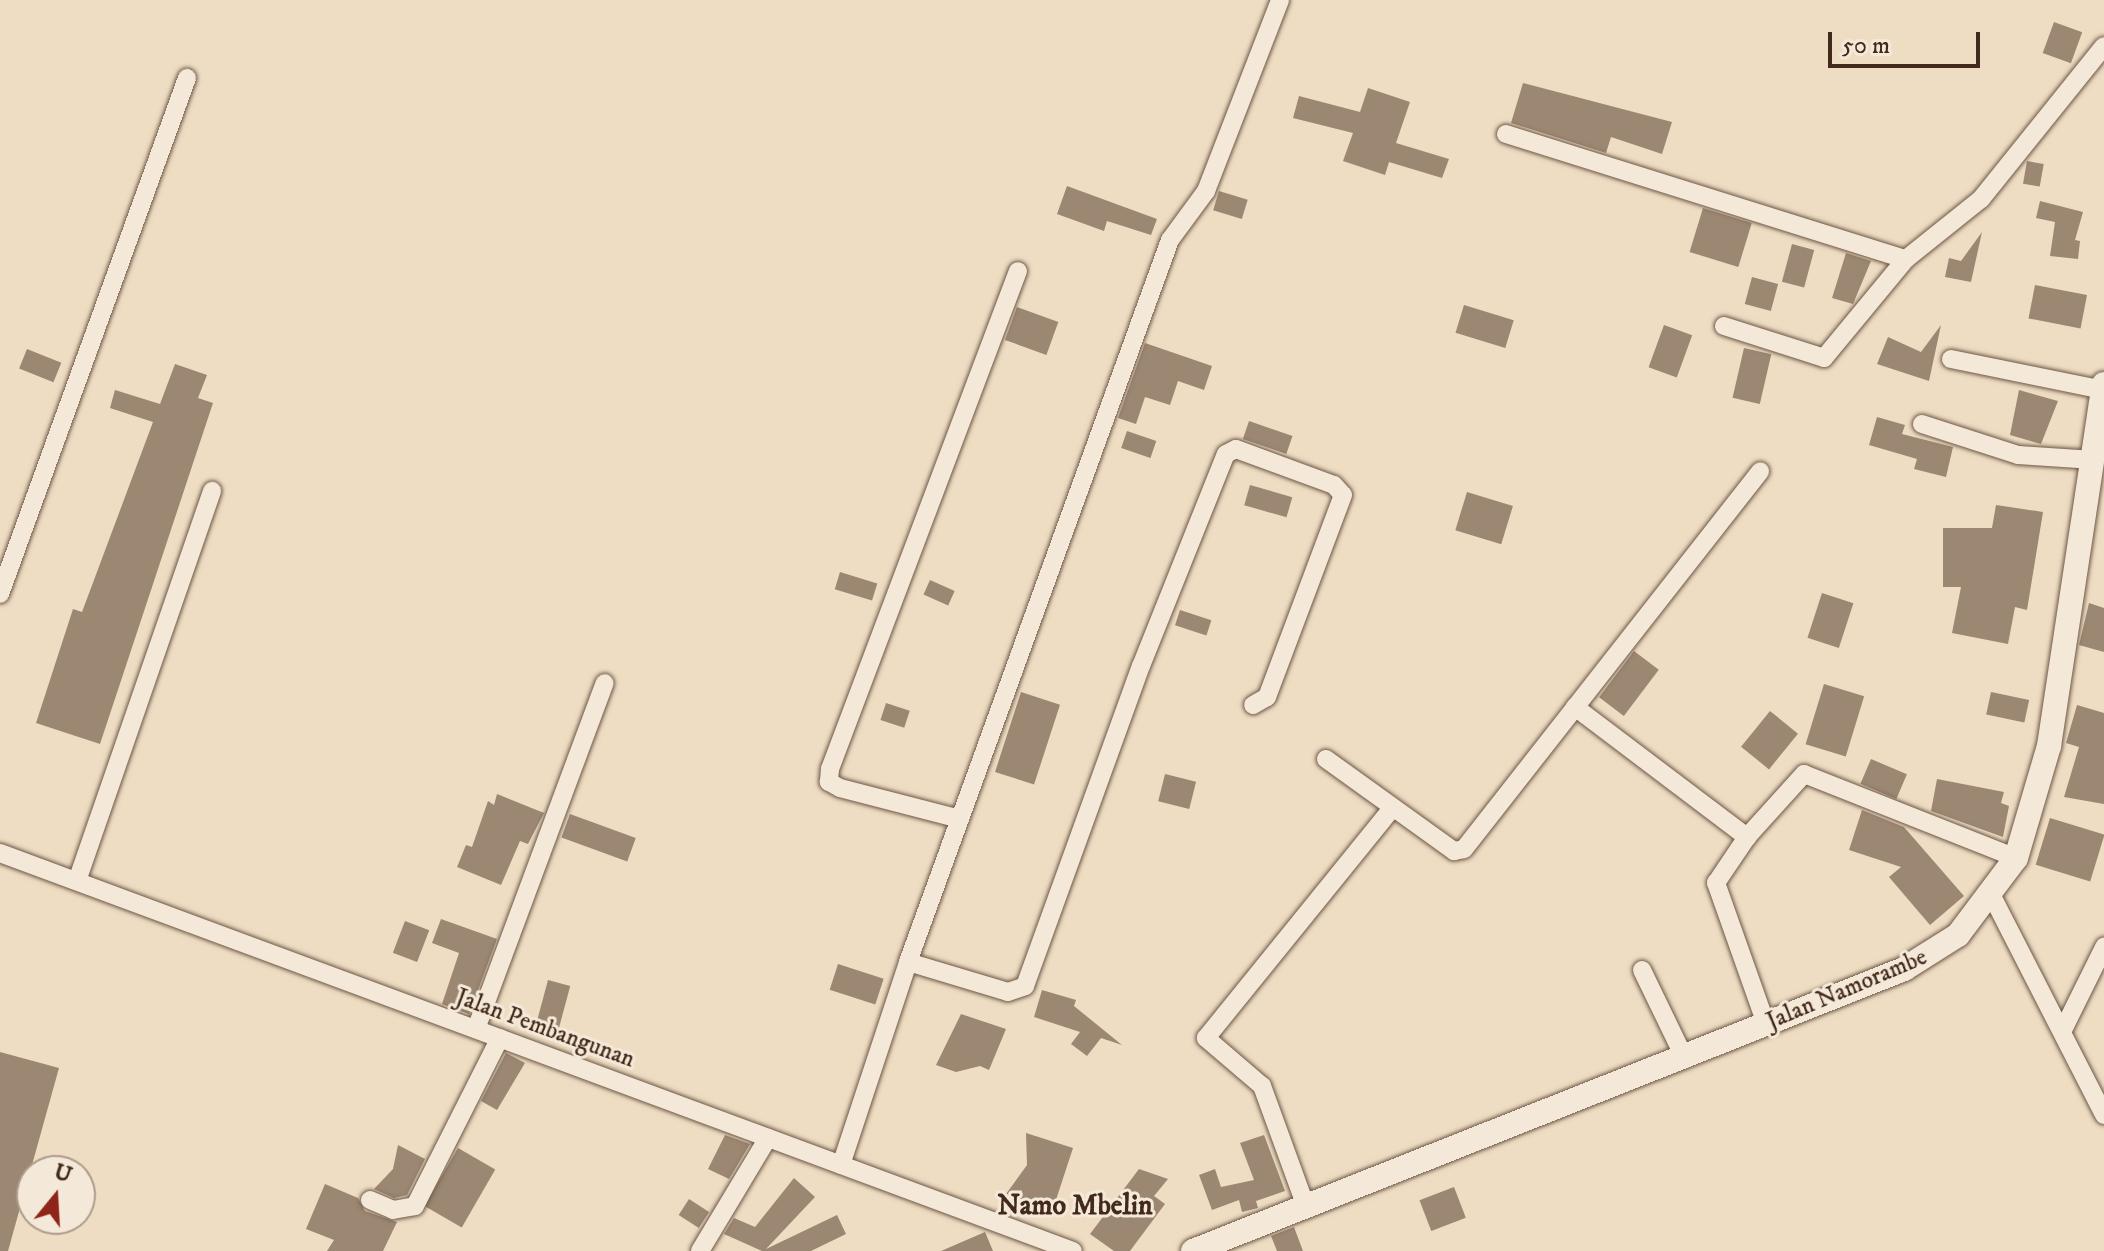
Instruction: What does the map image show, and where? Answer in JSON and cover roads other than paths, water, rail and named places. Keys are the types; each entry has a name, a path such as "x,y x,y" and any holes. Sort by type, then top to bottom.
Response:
{"main road":[{"name":"Jalan Namorambe","path":"1193,1251 1305,1204 1685,1059 1941,949 1992,896 2016,858 2059,702 2104,387"}],"street":[{"path":"841,1165 908,962 1170,240 1206,191 1280,0"},
{"path":"1724,326 1824,358 1906,259 1981,199 2104,46"},
{"path":"0,594 187,78"},
{"path":"1506,134 1906,259"},
{"path":"960,819 840,788 829,782 830,769 1018,271"},
{"path":"1951,359 2104,387"},
{"path":"1922,424 2018,455 2094,460"},
{"path":"908,962 1008,992 1025,986 1141,666 1226,454 1236,449 1334,485 1343,495 1267,697 1253,705"},
{"path":"1326,759 1454,851 1464,849 1760,471"},
{"path":"77,881 212,491"},
{"path":"476,1029 605,683"},
{"path":"1575,707 1747,837"},
{"path":"1766,1024 1716,883 1747,837 1809,772 2016,858"},
{"path":"1305,1204 1262,1086 1206,1038 1392,808"},
{"name":"Jalan Pembangunan","path":"0,853 1073,1251"},
{"path":"1992,896 2104,1115"},
{"path":"2063,1030 2104,947"},
{"path":"1642,970 1685,1059"},
{"path":"370,1200 393,1210 415,1206 500,1038"},
{"path":"700,1251 768,1138"}],"district":[{"name":"Namo Mbelin","path":"1075,1206"}]}
